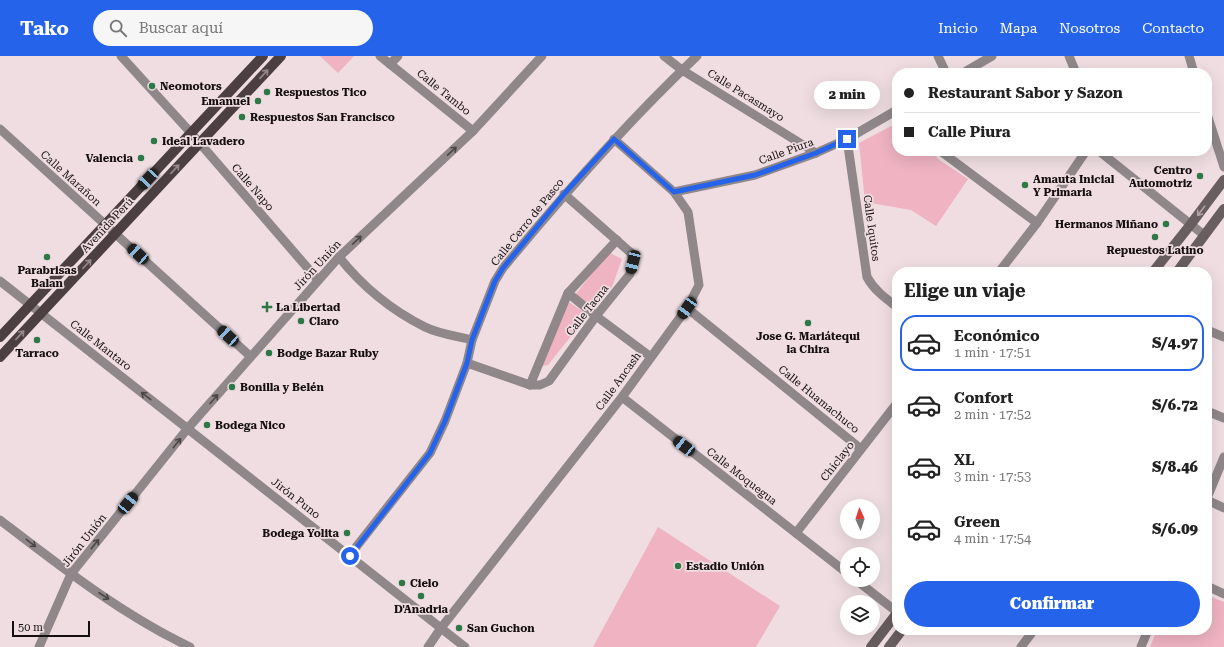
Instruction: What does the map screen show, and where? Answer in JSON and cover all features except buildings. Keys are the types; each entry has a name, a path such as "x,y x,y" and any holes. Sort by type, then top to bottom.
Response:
{"main road":[{"name":"Avenida Perú","path":"0,337 264,56"},
{"name":"Avenida Perú","path":"0,357 281,56"},
{"path":"1157,267 1224,180"},
{"path":"1180,267 1224,209"},
{"path":"871,647 892,620"},
{"path":"890,647 898,635"}],"street":[{"name":"Calle Napo","path":"121,56 200,143 318,280"},
{"name":"Calle Tambo","path":"380,56 473,131"},
{"path":"390,64 398,56"},
{"name":"Jirón Unión","path":"39,647 71,574 188,428 339,257 473,131 542,56"},
{"name":"Calle Pacasmayo","path":"664,56 682,70 816,153"},
{"name":"Calle Cerro de Pasco","path":"350,556 430,453 445,421 467,363 472,340 495,281 499,275 564,194 614,139 696,56"},
{"path":"938,56 944,68"},
{"path":"972,68 992,56"},
{"path":"1069,56 1074,68"},
{"path":"1189,56 1193,68"},
{"name":"Calle Piura","path":"674,192 755,175 816,153 847,139 892,113"},
{"name":"Calle Marañon","path":"0,129 250,356"},
{"path":"1212,130 1224,167"},
{"name":"Calle Ancash","path":"428,647 441,628 622,397 687,308 699,285 688,212 674,192 614,139"},
{"name":"Calle Iquitos","path":"847,139 867,276 871,285 892,303"},
{"path":"947,156 1036,224"},
{"path":"1003,267 1036,224 1083,156"},
{"path":"1105,156 1204,235"},
{"name":"Calle Tacna","path":"530,385 540,385 549,381 596,316 630,274 633,262 630,253 617,240 564,194"},
{"path":"467,363 530,385 568,293 617,240"},
{"path":"339,257 352,274 385,303 425,327 472,340"},
{"name":"Calle Mantaro","path":"0,282 188,428"},
{"path":"568,293 651,357"},
{"name":"Calle Huamachuco","path":"687,308 861,449"},
{"path":"1212,332 1224,337"},
{"name":"Calle Moquegua","path":"622,397 840,568"},
{"name":"Chiclayo","path":"796,533 892,409"},
{"path":"1212,413 1224,418"},
{"name":"Jirón Puno","path":"188,428 465,647"},
{"path":"1212,487 1224,457"},
{"path":"1212,502 1224,508"},
{"path":"0,520 71,574 162,634 190,647"},
{"path":"865,587 892,609"},
{"path":"1212,588 1224,594"},
{"path":"1021,647 1030,635"},
{"path":"1141,647 1146,635"}],"shaded area":[{"path":"320,56 354,56 338,73"},
{"path":"892,126 892,156 936,156 938,159 968,179 936,226 911,210 865,202 859,143"},
{"path":"610,253 622,259 612,287 593,309 575,295 604,258"},
{"path":"569,302 588,315 548,365 540,366 563,311"},
{"name":"Estadio Unión","path":"658,527 780,606 756,647 593,647"},
{"path":"1212,597 1224,602 1224,647 1150,647 1155,635 1212,635"}],"place":[{"name":"Neomotors","path":"152,86"},
{"name":"Respuestos Tico","path":"267,92"},
{"name":"Emanuel","path":"258,101"},
{"name":"Respuestos San Francisco","path":"242,117"},
{"name":"Ideal Lavadero","path":"154,141"},
{"name":"Valencia","path":"141,158"},
{"name":"Centro Automotriz","path":"1200,176"},
{"name":"Amauta Inicial Y Primaria","path":"1025,185"},
{"name":"Hermanos Miñano","path":"1166,224"},
{"name":"Repuestos Latino","path":"1155,237"},
{"name":"Parabrisas Balan","path":"47,257"},
{"name":"La Libertad","path":"267,307"},
{"name":"Claro","path":"301,321"},
{"name":"Jose G. Mariátequi la Chira","path":"808,323"},
{"name":"Tarraco","path":"37,340"},
{"name":"Bodge Bazar Ruby","path":"269,353"},
{"name":"Bonilla y Belén","path":"232,387"},
{"name":"Bodega Nico","path":"207,425"},
{"name":"Bodega Yolita","path":"347,533"},
{"name":"Estadio Unión","path":"678,566"},
{"name":"Cielo","path":"402,583"},
{"name":"D'Anadria","path":"421,596"},
{"name":"San Guchon","path":"459,628"}],"route":[{"path":"350,556 430,453 445,421 467,363 472,340 495,281 503,268 564,194 614,139 674,192 755,175 816,153 847,139"}]}
